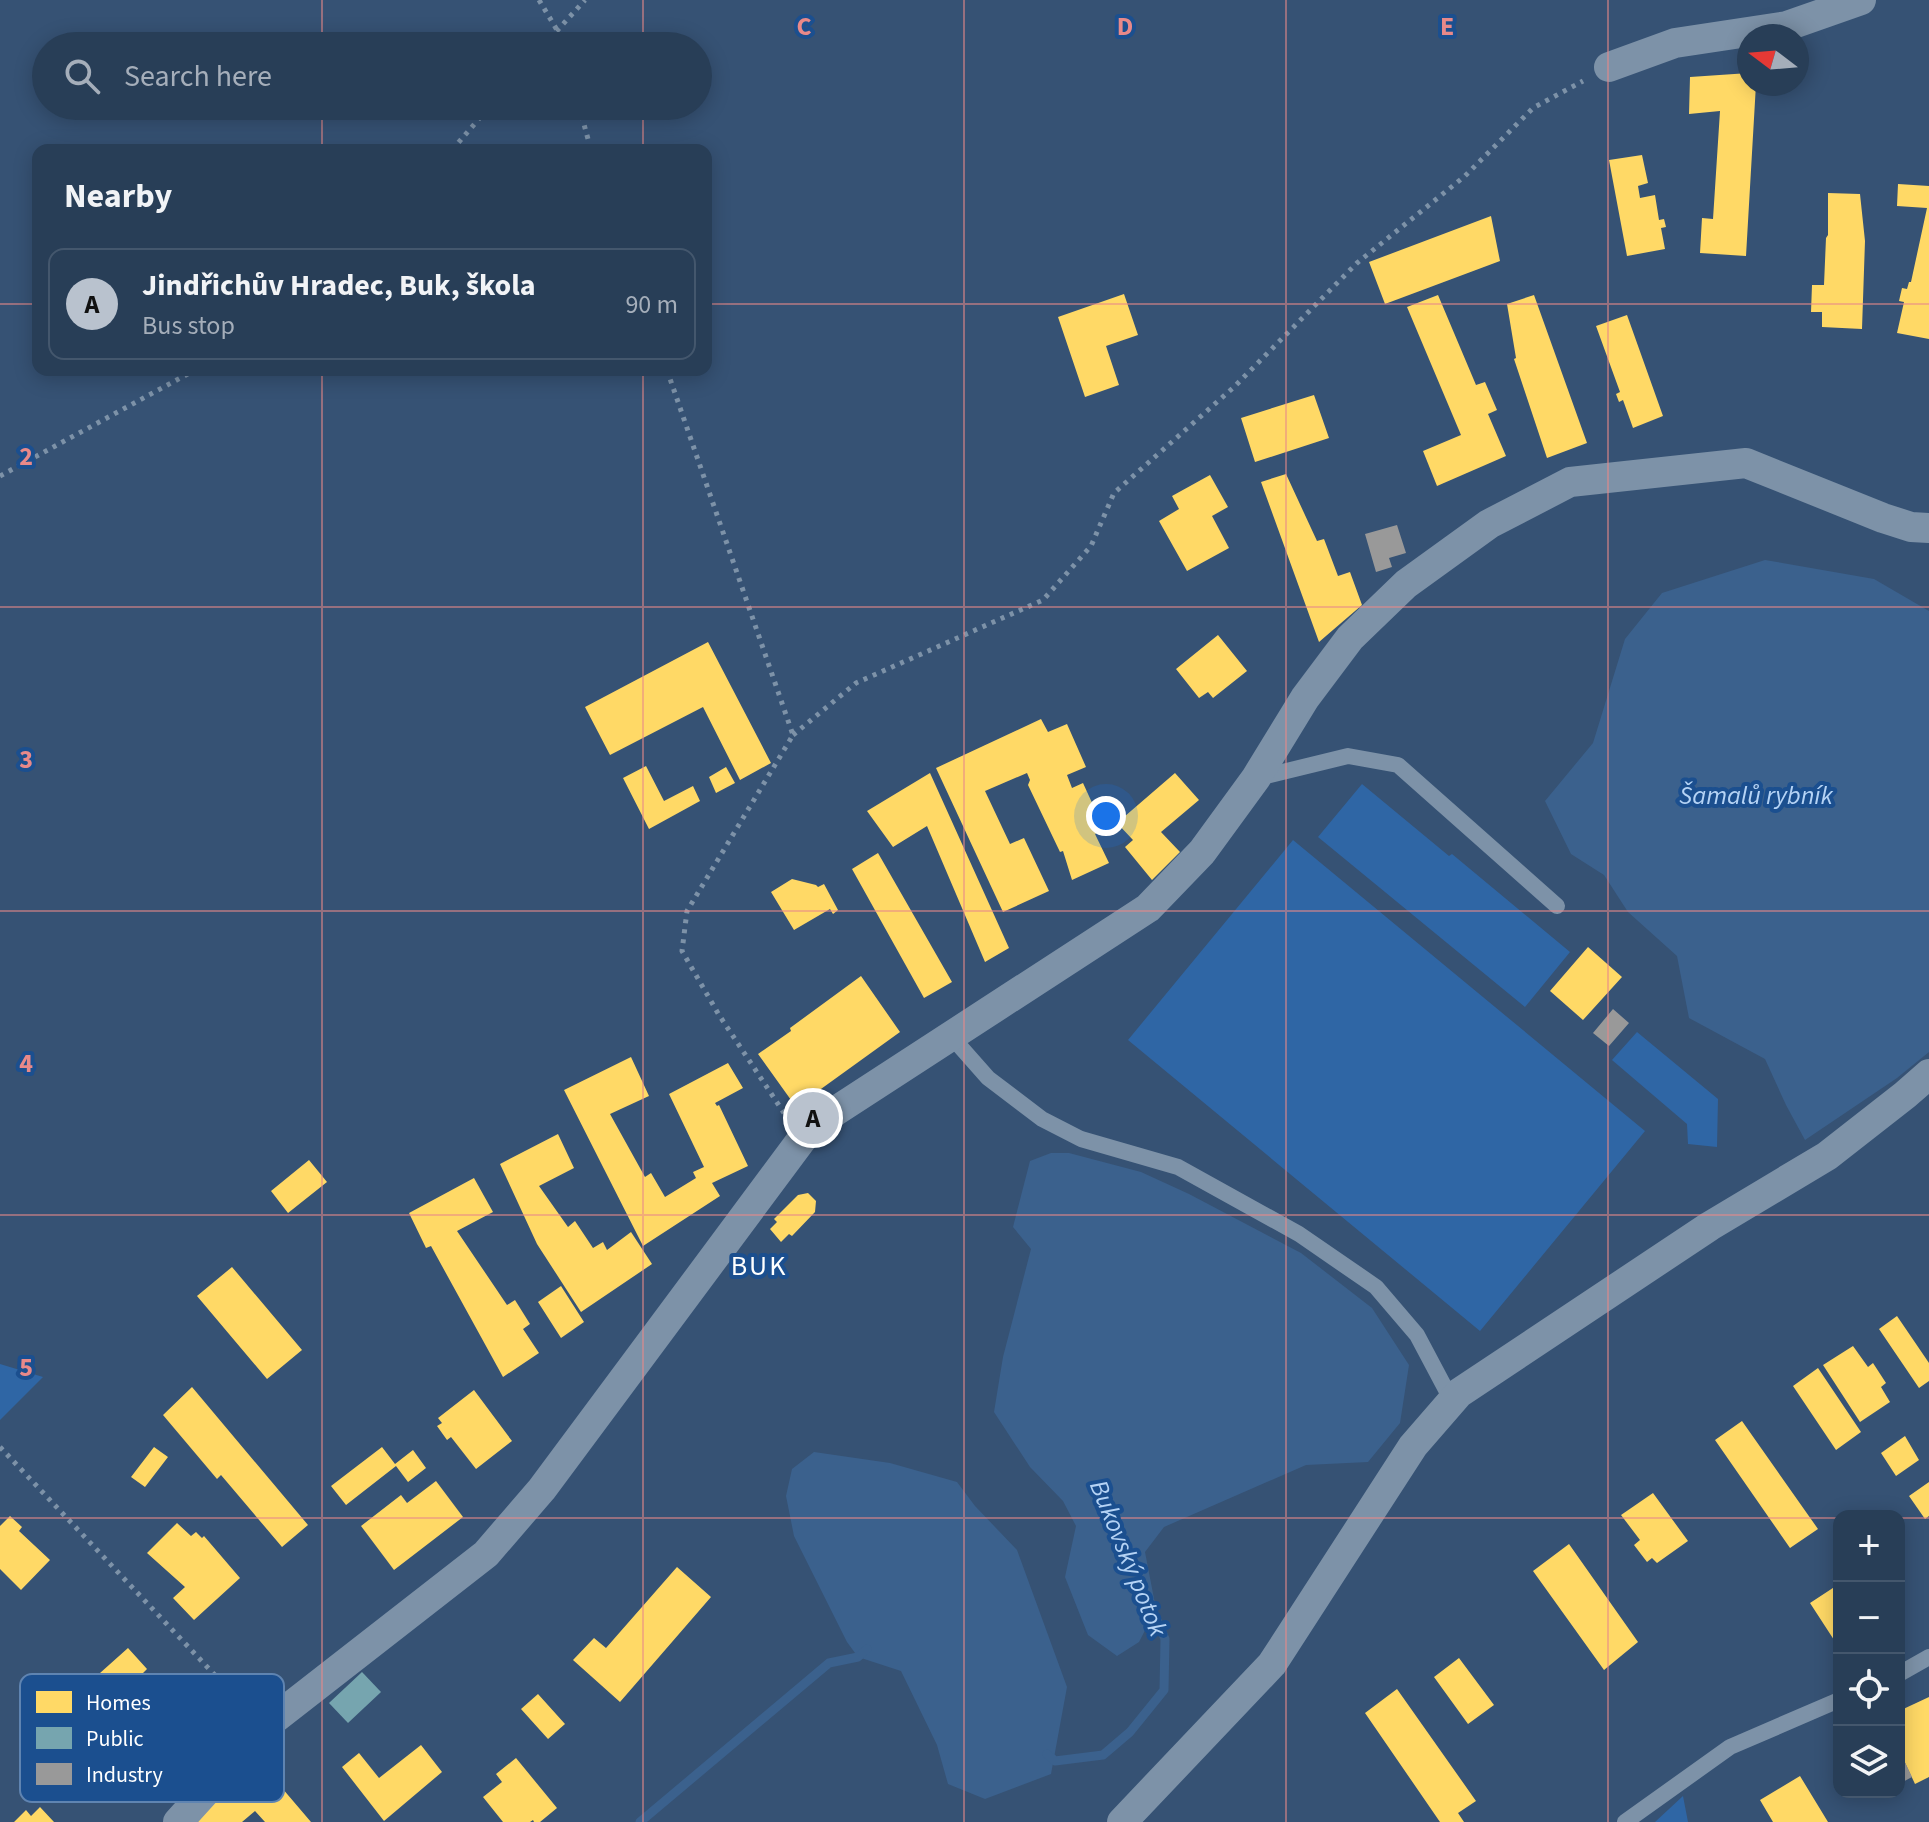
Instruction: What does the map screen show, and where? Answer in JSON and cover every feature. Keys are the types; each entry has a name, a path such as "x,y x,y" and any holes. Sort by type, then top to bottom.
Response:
{"street":[{"path":"1609,67 1675,43 1787,26 1861,0"},
{"path":"284,1711 486,1554 542,1489 811,1127 1148,908 1202,852 1256,778 1305,698 1350,638 1406,584 1489,524 1570,482 1746,463 1883,518 1911,527 1929,528"},
{"path":"1122,1822 1272,1664 1413,1446 1459,1393 1710,1226 1827,1156 1929,1074"},
{"path":"178,1822 196,1802"}],"lane":[{"path":"1256,778 1348,756 1398,765 1557,906"},
{"path":"950,1035 988,1078 1042,1119 1081,1139 1178,1167 1299,1234 1376,1287 1417,1335 1452,1401"},
{"path":"1905,1671 1929,1657"},
{"path":"1625,1822 1730,1747 1833,1703"}],"path":[{"path":"539,0 557,30 585,0"},
{"path":"802,1140 719,1015 682,951 687,911 793,735 856,683 1043,600 1091,546 1114,493 1234,387 1357,263 1465,176 1533,108 1609,67"},
{"path":"457,144 478,120"},
{"path":"583,120 589,144"},
{"path":"0,476 184,376"},
{"path":"669,376 793,735"},
{"path":"0,1447 214,1674"}],"shaded area":[{"path":"1362,784 1570,952 1525,1007 1318,837"},
{"path":"1293,840 1645,1131 1480,1331 1128,1040"},
{"path":"1637,1032 1718,1099 1717,1147 1688,1144 1687,1124 1612,1060"},
{"path":"0,1364 43,1377 0,1420"},
{"path":"1683,1796 1688,1822 1655,1822"}],"water":[{"name":"Šamalů rybník","path":"1765,560 1874,579 1929,611 1929,1052 1897,1078 1805,1140 1765,1059 1689,1018 1677,956 1628,912 1604,875 1571,854 1545,801 1593,743 1625,639 1662,593"},
{"path":"1051,1153 1069,1153 1141,1172 1301,1253 1372,1308 1409,1365 1400,1423 1368,1462 1306,1465 1164,1527 1145,1552 1156,1609 1139,1642 1117,1656 1088,1635 1065,1577 1076,1526 1063,1501 1030,1467 994,1412 1003,1357 1031,1249 1013,1227 1030,1161"},
{"path":"814,1452 890,1463 957,1482 1017,1550 1067,1687 1051,1774 985,1799 948,1784 937,1745 901,1671 858,1657 847,1642 794,1536 786,1496 792,1469"}],"building: Homes":[{"path":"1737,74 1737,96 1755,96 1746,256 1700,253 1702,218 1713,219 1720,111 1689,114 1690,77"},
{"path":"1642,155 1648,183 1638,186 1640,198 1655,195 1659,220 1664,219 1666,227 1661,228 1665,249 1627,256 1609,160"},
{"path":"1898,184 1929,186 1929,339 1897,333 1904,302 1899,301 1902,288 1907,289 1911,282 1927,208 1897,206"},
{"path":"1828,193 1860,194 1865,241 1862,329 1822,327 1822,312 1811,312 1812,285 1824,285"},
{"path":"1491,216 1500,261 1385,304 1369,262"},
{"path":"1124,294 1138,335 1106,346 1119,385 1085,397 1058,317"},
{"path":"1438,295 1476,385 1485,382 1497,410 1488,414 1506,456 1437,486 1423,451 1461,435 1407,307"},
{"path":"1534,295 1587,443 1547,458 1514,359 1507,304"},
{"path":"1627,315 1663,416 1633,428 1623,400 1619,402 1616,394 1620,392 1596,326"},
{"path":"1314,395 1329,438 1255,462 1241,418"},
{"path":"1286,474 1317,541 1324,539 1338,576 1350,572 1362,605 1319,642 1261,482"},
{"path":"1210,475 1228,507 1212,516 1229,548 1187,571 1159,521 1179,509 1172,496"},
{"path":"1218,635 1247,671 1213,698 1208,692 1199,698 1176,669"},
{"path":"708,642 771,763 740,780 703,707 610,755 585,707"},
{"path":"1041,719 1048,732 1067,724 1086,767 1067,775 1072,788 1083,783 1104,829 1095,834 1109,863 1072,880 1063,851 1060,852 1028,785 1030,780 1027,773 985,791 1010,844 1024,838 1049,891 1003,912 936,768"},
{"path":"646,766 664,801 693,786 700,801 649,829 623,778"},
{"path":"726,767 735,783 716,793 709,777"},
{"path":"930,773 1009,948 985,962 927,826 893,847 867,811"},
{"path":"1175,773 1199,800 1161,832 1180,852 1152,880 1125,847 1133,840 1117,823"},
{"path":"878,853 952,982 924,998 852,869"},
{"path":"792,879 818,887 824,884 838,910 833,914 830,909 794,930 771,892"},
{"path":"1588,947 1622,977 1583,1020 1550,991"},
{"path":"861,976 900,1032 796,1107 758,1054"},
{"path":"631,1057 649,1096 610,1114 645,1177 651,1173 665,1197 696,1178 693,1172 704,1167 669,1094 728,1063 743,1088 715,1103 719,1105 748,1166 712,1183 720,1196 643,1246 564,1090"},
{"path":"558,1134 574,1168 539,1186 568,1227 575,1221 593,1248 603,1242 607,1250 631,1232 652,1264 581,1312 537,1244 500,1164"},
{"path":"309,1160 327,1182 288,1213 271,1191"},
{"path":"474,1178 493,1212 457,1231 507,1305 515,1300 530,1324 523,1329 539,1353 503,1377 431,1246 426,1248 409,1213"},
{"path":"808,1193 816,1201 815,1212 792,1236 789,1234 781,1242 770,1229 777,1222 774,1219 798,1195"},
{"path":"232,1267 302,1350 267,1379 197,1296"},
{"path":"561,1286 584,1322 561,1338 538,1302"},
{"path":"1897,1316 1929,1363 1929,1381 1919,1388 1879,1329"},
{"path":"1853,1346 1868,1367 1873,1363 1886,1383 1881,1387 1890,1402 1860,1422 1823,1365"},
{"path":"1818,1368 1861,1432 1836,1450 1793,1386"},
{"path":"192,1387 308,1525 282,1547 221,1475 217,1479 163,1415"},
{"path":"474,1390 512,1441 476,1469 451,1437 447,1440 437,1426 442,1423 438,1418"},
{"path":"1742,1421 1818,1529 1790,1548 1715,1440"},
{"path":"1905,1436 1919,1460 1896,1476 1881,1453"},
{"path":"154,1447 168,1457 145,1487 131,1477"},
{"path":"382,1447 395,1464 413,1450 426,1468 408,1482 396,1466 346,1505 331,1486"},
{"path":"436,1481 463,1517 394,1570 361,1526 401,1495 407,1503"},
{"path":"1929,1482 1929,1516 1925,1519 1909,1496"},
{"path":"1653,1493 1688,1541 1657,1563 1652,1558 1647,1562 1634,1545 1640,1540 1621,1515"},
{"path":"10,1516 22,1527 19,1531 50,1560 21,1590 0,1569 0,1526"},
{"path":"177,1523 191,1536 196,1532 202,1538 204,1536 240,1578 194,1620 173,1598 185,1587 147,1553"},
{"path":"1569,1544 1638,1642 1604,1670 1533,1571"},
{"path":"677,1567 711,1597 620,1702 573,1660 594,1638 606,1648"},
{"path":"1833,1588 1833,1638 1810,1603"},
{"path":"128,1648 147,1669 142,1674 99,1674"},
{"path":"1459,1658 1494,1705 1468,1724 1434,1677"},
{"path":"1397,1689 1476,1801 1458,1813 1464,1822 1440,1822 1365,1713"},
{"path":"538,1694 565,1724 548,1739 521,1709"},
{"path":"1929,1697 1929,1777 1915,1784 1905,1763 1905,1708"},
{"path":"421,1745 442,1772 384,1821 342,1767 359,1753 379,1778"},
{"path":"516,1758 557,1808 540,1822 503,1822 483,1797 502,1782 496,1774"},
{"path":"1800,1776 1828,1822 1773,1822 1760,1800"},
{"path":"284,1790 311,1822 265,1822 255,1811 242,1822 189,1822 212,1802 284,1802"},
{"path":"40,1807 54,1822 14,1822 26,1810 31,1816"}],"building: Public":[{"path":"362,1672 381,1692 348,1723 329,1703"}],"building: Industry":[{"path":"1397,525 1406,553 1389,558 1392,567 1376,572 1365,534"},
{"path":"1613,1009 1629,1023 1609,1046 1593,1033"},
{"path":"1905,1762 1912,1777 1905,1781"}],"waterway":[{"name":"Bukovský potok","path":"1047,1754 1055,1761 1103,1755 1130,1732 1164,1690 1165,1639 1150,1604"},
{"name":"Bukovský potok","path":"640,1822 829,1663 858,1657 867,1649"}],"place":[{"name":"Jindřichův Hradec, Buk, škola","path":"813,1118"}],"district":[{"name":"BUK","path":"759,1265"}]}
